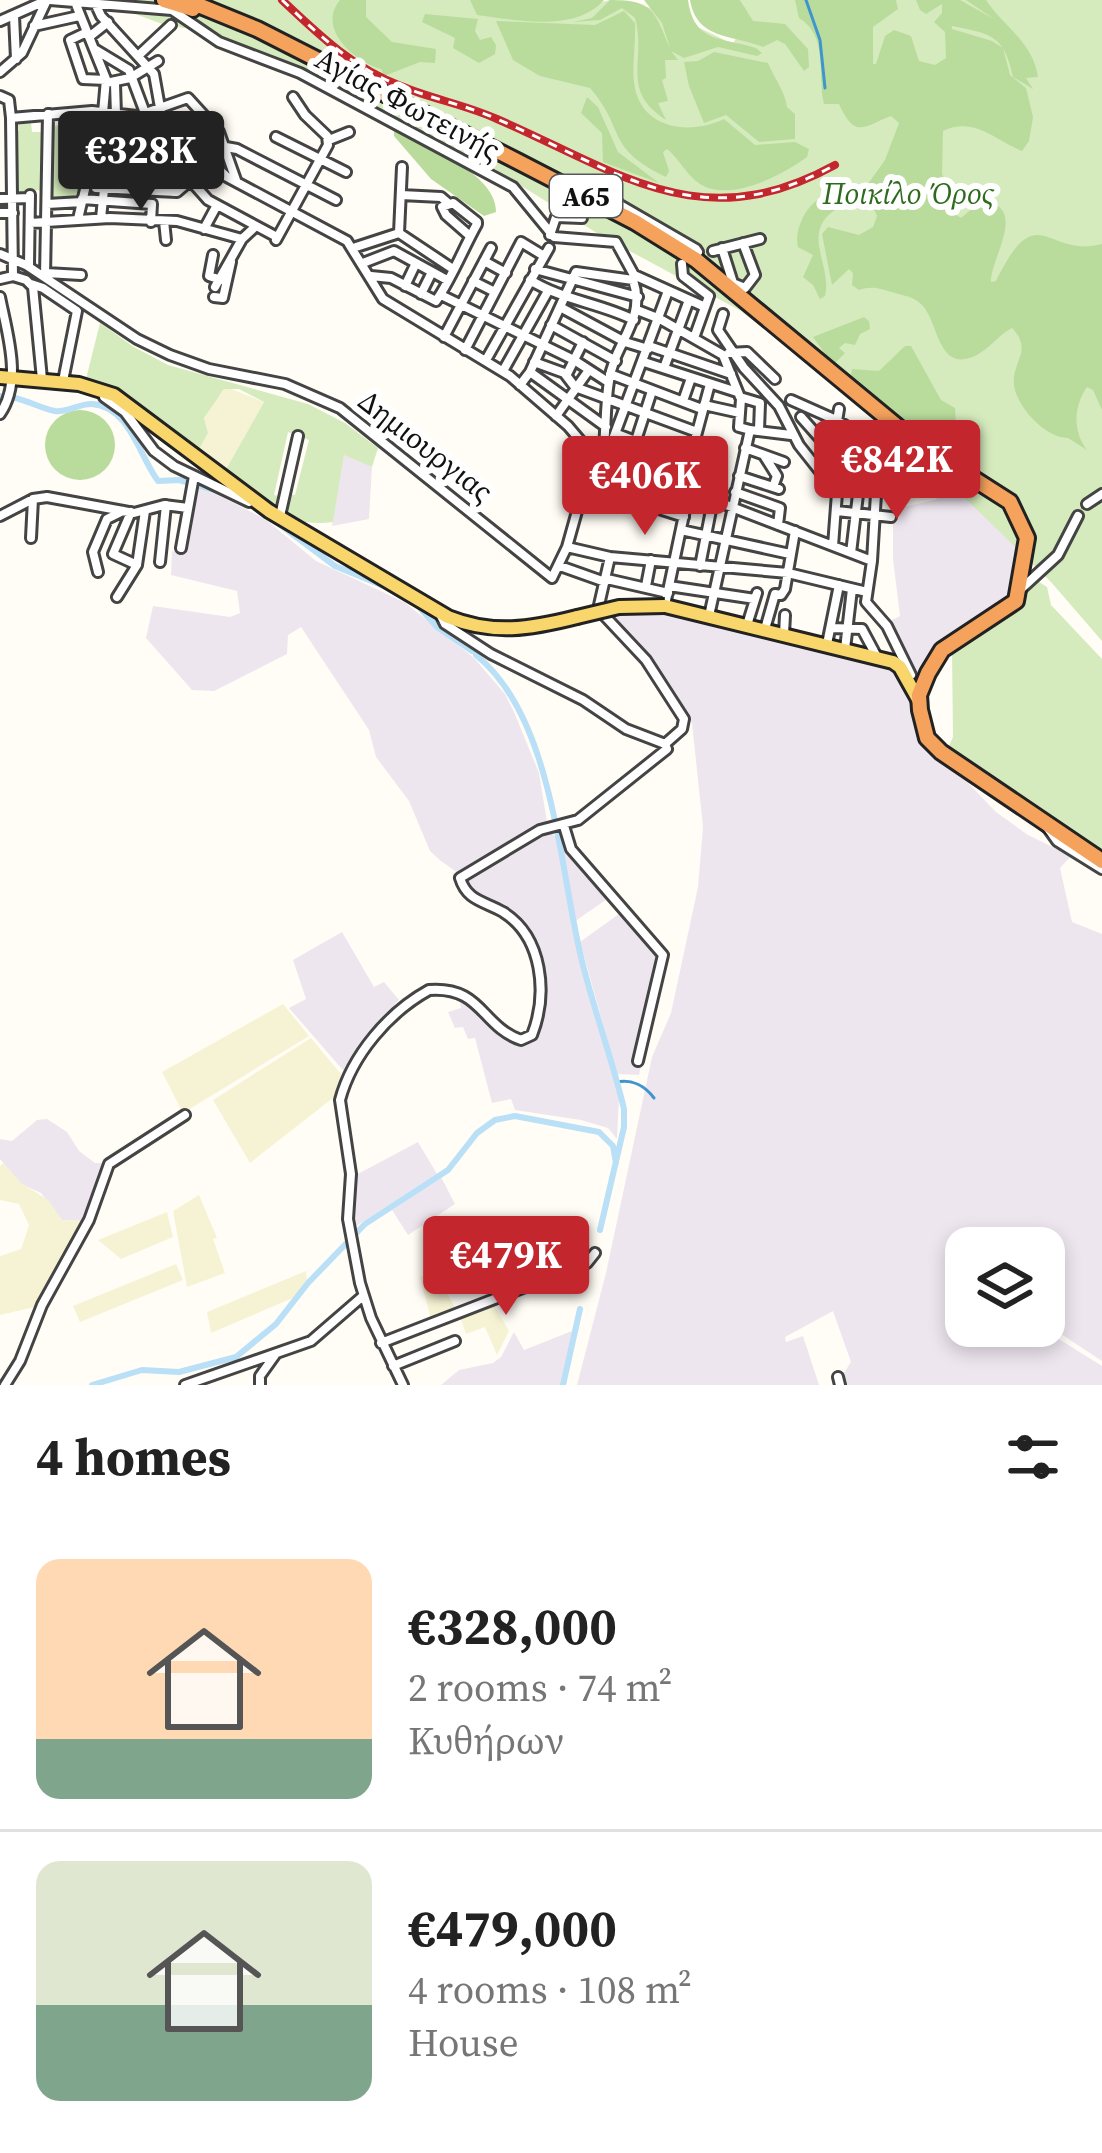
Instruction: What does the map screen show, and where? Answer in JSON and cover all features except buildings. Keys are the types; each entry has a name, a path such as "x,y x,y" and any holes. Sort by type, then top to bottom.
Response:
{"highway":[{"name":"Α65","path":"164,0 254,34 672,251 927,460 1003,503 1020,530 1024,563"},
{"name":"Α65","path":"186,0 276,38 607,207 685,253 923,447 1006,498 1025,530 1024,563"},
{"path":"1024,563 1020,590 1009,609 938,653 917,696 924,728 932,745 1102,865"}],"main road":[{"path":"5,372 63,381 126,402 273,513 440,613 476,627 523,629 667,595 709,616 898,664 917,696"}],"street":[{"name":"Αγίας Φωτεινής","path":"48,0 172,10 219,42 317,82 447,155 478,166 526,198 550,235"},
{"path":"0,21 48,0"},
{"path":"0,72 16,59 48,0"},
{"path":"74,2 109,83 116,115"},
{"path":"95,3 108,22 154,64 173,158 174,189"},
{"path":"14,16 16,59"},
{"path":"34,26 80,16"},
{"path":"108,22 70,40 82,79 109,83 154,64"},
{"path":"140,54 171,25"},
{"path":"94,49 126,68 154,137"},
{"path":"78,219 109,83"},
{"path":"0,96 9,100 5,130 12,166 13,275"},
{"path":"293,97 328,140"},
{"path":"7,115 144,114 188,98 219,132 238,183"},
{"path":"48,113 46,275 81,275"},
{"path":"164,118 238,183 342,238 383,298 503,370 600,457 872,561"},
{"path":"193,182 199,194 276,238 328,140 349,132"},
{"path":"98,136 166,137"},
{"path":"276,137 346,172"},
{"path":"226,147 336,200"},
{"path":"157,189 158,158"},
{"path":"92,159 170,158"},
{"path":"100,188 183,191 212,163"},
{"path":"0,166 12,166"},
{"path":"400,233 402,167"},
{"path":"101,218 100,188 108,170 174,171"},
{"path":"0,182 12,182"},
{"path":"605,189 620,205 657,224 745,288 754,275 743,243"},
{"path":"401,195 441,197 477,222 437,298"},
{"path":"0,199 30,197 29,266"},
{"path":"448,202 442,211 470,236"},
{"path":"46,203 152,204 151,222"},
{"path":"204,230 217,205"},
{"path":"0,213 13,213"},
{"path":"30,224 101,218 177,220 242,239"},
{"path":"582,218 555,218 550,235 561,240 616,242 634,275 706,307"},
{"path":"164,221 166,239"},
{"path":"231,259 211,255 209,276 219,286 242,239 256,226"},
{"path":"352,248 400,233"},
{"path":"400,233 453,269"},
{"path":"29,239 47,238"},
{"path":"733,283 718,250 760,238"},
{"path":"465,350 522,241 546,252 486,359"},
{"path":"444,337 490,248"},
{"path":"362,263 394,251 447,280"},
{"name":"Δημιουργιας","path":"0,254 46,275 137,339 170,355 209,369 285,384 340,409 552,578 560,566"},
{"path":"484,261 506,273"},
{"path":"405,286 416,263"},
{"path":"682,264 683,276 709,293 694,338"},
{"path":"535,269 630,279 638,297 636,315 609,378 600,457"},
{"path":"421,294 432,272"},
{"path":"0,278 13,275 77,311 63,381"},
{"path":"370,276 391,278 421,294 461,304 609,378 703,407 740,413"},
{"path":"575,276 638,297"},
{"path":"520,385 575,276"},
{"path":"530,280 625,341 731,374"},
{"path":"473,281 495,292"},
{"path":"31,284 42,379"},
{"path":"503,370 548,291"},
{"path":"668,291 617,434 589,470 560,566 667,595 756,596 747,625"},
{"path":"0,297 11,355 5,372 10,396 0,414"},
{"path":"664,368 689,300"},
{"path":"562,302 601,304 660,319 728,354 772,399 839,498 832,546"},
{"path":"722,314 718,329 739,395 739,428 793,436"},
{"path":"551,325 616,361"},
{"path":"565,374 583,342"},
{"path":"728,354 749,353 775,379"},
{"path":"644,362 739,395 772,399"},
{"path":"532,367 565,374 577,387 697,432"},
{"path":"532,367 606,429 688,461"},
{"path":"556,416 589,370"},
{"path":"682,401 691,378"},
{"path":"667,595 682,530 688,461 710,384"},
{"path":"103,391 131,418 154,451 192,482 273,513 298,436"},
{"path":"618,496 652,391"},
{"path":"709,616 745,448 761,407 758,400"},
{"path":"790,400 837,414 881,468"},
{"path":"830,483 839,468 837,414"},
{"path":"801,417 824,442 838,446 863,441 891,453"},
{"path":"851,553 863,441"},
{"path":"819,468 824,442"},
{"path":"745,448 784,462"},
{"path":"739,476 776,488 777,476 763,454"},
{"path":"819,468 858,470 878,480 866,602 887,626 917,696"},
{"path":"589,470 623,482"},
{"path":"634,502 647,475"},
{"path":"181,548 192,482"},
{"path":"584,485 684,517"},
{"path":"735,492 780,508 778,525"},
{"path":"1087,504 1102,494"},
{"path":"0,516 46,497 121,511 188,508"},
{"path":"32,538 33,499"},
{"path":"700,566 712,500"},
{"path":"160,562 166,506"},
{"path":"117,597 137,565 146,510"},
{"path":"121,511 122,536 113,554 137,565"},
{"path":"98,572 94,548 107,519 121,511"},
{"path":"837,511 891,517"},
{"path":"1020,590 1058,555 1078,516"},
{"path":"682,530 790,554"},
{"path":"765,629 774,596 783,594 795,531"},
{"path":"122,536 141,544"},
{"path":"567,547 719,569 788,573 867,592"},
{"path":"403,1385 363,1296 351,1240 351,1174 340,1100 374,1035 422,993 441,989 474,1000 508,1036 521,1040 532,1035 539,985 533,946 513,919 469,895 460,878 557,826 578,820 633,772 663,754 665,743 684,727 684,719 652,667 601,612 610,556"},
{"path":"646,586 651,560"},
{"path":"827,644 839,585"},
{"path":"845,649 852,589"},
{"path":"440,613 445,624 490,654 575,696 626,729 665,743"},
{"path":"784,634 785,615"},
{"path":"831,628 865,631 877,656"},
{"path":"557,826 571,849 663,955 638,1060"},
{"path":"5,1385 41,1305 89,1220 110,1164 185,1114"},
{"path":"381,1342 585,1264 595,1252"},
{"path":"184,1385 317,1338 363,1296"},
{"path":"393,1366 455,1341"},
{"path":"260,1385 260,1376 277,1352"}],"shaded area":[{"path":"226,387 264,402 225,471 198,451 207,428 204,419"},
{"path":"344,454 372,467 369,519 332,526"},
{"path":"959,483 1020,545 1013,602 937,652 919,687 886,623 900,616 893,509 935,500"},
{"path":"189,486 265,519 316,561 404,602 474,658 514,712 539,773 547,822 458,873 441,861 430,851 409,801 376,757 369,730 301,627 288,635 287,654 214,691 192,690 146,638 153,606 230,617 240,613 237,591 171,575 172,551 180,552"},
{"path":"653,609 893,664 945,759 996,812 1028,835 1071,856 1060,868 1072,922 1102,934 1102,1361 1065,1337 1065,1227 945,1227 945,1347 1065,1347 1065,1343 1102,1366 1102,1385 842,1385 840,1379 851,1362 833,1311 785,1337 786,1342 803,1336 819,1385 577,1385 652,1057 671,1013 698,887 703,827 692,723 644,653 606,613"},
{"path":"550,831 610,897 571,924 619,1098 617,1139 608,1128 581,1120 515,1110 511,1099 492,1103 475,1038 468,1039 463,1027 455,1028 448,1012 461,1008 458,994 521,1043 537,1034 541,1010 537,948 526,930 475,896 464,883"},
{"path":"623,911 666,957 639,1075 617,1074 580,942"},
{"path":"342,932 374,987 384,982 399,1000 394,1005 399,1010 376,1032 348,1076 289,1008 306,999 293,960"},
{"path":"283,1004 309,1036 183,1113 162,1072"},
{"path":"311,1038 345,1079 338,1094 250,1163 213,1100"},
{"path":"47,1119 67,1132 79,1151 95,1163 107,1163 87,1221 62,1220 41,1193 21,1184 0,1159 0,1139 12,1141 37,1120"},
{"path":"418,1142 437,1174 353,1228 354,1176"},
{"path":"3,1163 21,1183 48,1200 62,1220 87,1221 39,1306 0,1315 0,1256 21,1249 29,1225 19,1204 0,1200"},
{"path":"441,1177 455,1204 408,1235 392,1210"},
{"path":"199,1195 225,1273 187,1287 173,1211"},
{"path":"167,1212 173,1237 121,1259 98,1240"},
{"path":"176,1264 183,1280 80,1322 73,1306"},
{"path":"306,1271 307,1280 295,1297 211,1333 207,1312"},
{"path":"436,1272 456,1310 431,1319 420,1277"},
{"path":"487,1303 494,1305 509,1331 497,1355 485,1327 466,1334 459,1314"},
{"path":"572,1331 561,1385 441,1385 459,1370 493,1363 514,1332 524,1350"}],"green space":[{"name":"Ποικίλο Όρος","path":"98,0 491,0 560,13 610,0 662,10 733,44 747,14 740,0 1102,0 1102,641 1051,582 892,427 741,311 600,235 485,163 272,55"},
{"path":"340,0 366,0 366,17 392,42 436,49 435,63 420,62 384,76 381,69 350,52 336,33 334,11"},
{"path":"470,0 604,0 577,17 544,22 477,15"},
{"path":"610,0 644,5 670,48 662,23 644,0 688,0 703,31 762,53 757,56 718,47 684,58 671,51 678,60 665,60 666,78 662,80 668,101 658,103 666,120 652,109 639,86 635,18 622,8 600,20 573,22 592,18"},
{"path":"690,0 740,0 753,21 785,24 808,49 809,67 804,71 777,40 763,47 708,29"},
{"path":"795,0 896,0 898,9 873,27 873,64 885,36 894,30 911,36 919,61 935,65 946,58 945,32 934,22 942,13 942,4 926,14 916,0 960,0 994,19 966,0 986,0 1024,44 1038,77 1026,78 1033,89 1013,77 1003,50 1010,75 1026,88 1033,117 1029,141 1022,151 974,128 943,131 942,174 955,214 961,218 982,200 1004,212 1004,235 991,282 1022,241 1033,235 1083,246 1102,244 1102,410 1087,387 1076,419 1087,450 1042,427 1020,402 1014,377 1022,350 1012,328 979,354 956,359 943,347 926,311 915,300 877,288 859,290 852,285 849,269 832,285 822,234 828,227 859,235 873,227 877,216 865,188 885,160 899,123 891,116 855,126 839,104 824,104 818,45 799,18","holes":["952,26 987,35 1002,47 952,29"]},
{"path":"624,11 635,23 638,98 655,119 696,127 724,119 755,145 795,142 809,149 807,157 770,178 726,190 700,184 667,149 663,152 669,171 666,177 624,147 590,88 540,76 513,60 496,21 595,25"},
{"path":"425,14 478,19 475,31 480,40 491,37 495,54 479,63 453,48 455,38 422,22"},
{"path":"714,52 768,63 787,107 795,114 795,139 759,142 726,115 704,123 684,62"},
{"path":"587,97 598,107 618,152 659,183 603,162 602,133 581,113"},
{"path":"30,113 32,132 83,124 76,167 87,168 80,200 54,201 52,191 33,190 29,197 15,197 13,132 19,131 18,114"},
{"path":"394,129 472,173 493,198 496,212 484,216 431,179 394,136"},
{"path":"835,196 846,200 821,226 826,287 820,299 803,277 813,255 798,247 799,227 815,202"},
{"path":"864,317 870,329 860,334 855,345 845,343 839,348 845,353 833,365 813,337"},
{"path":"100,323 168,365 308,404 345,423 378,448 372,467 344,455 333,522 300,521 274,510 225,471 264,402 239,389 224,389 204,418 208,433 198,451 85,383","holes":["288,432 309,440 295,495 274,495"]},
{"path":"905,346 911,346 941,400 955,408 957,444 949,455 850,382 852,369 879,371"},
{"path":"80,410 105,420 115,445 105,470 80,480 55,470 45,445 55,420"},
{"path":"1036,580 1047,587 1051,605 1102,659 1102,858 946,753 953,737 952,650"}],"waterway":[{"path":"806,0 820,40 825,88"},
{"path":"0,396 55,411 87,404 105,407 125,423 158,481 179,480 221,492"},
{"path":"275,521 335,566 391,589"},
{"path":"418,606 437,627 472,651"},
{"path":"476,655 502,682 537,754 581,957 624,1109 600,1230"},
{"path":"617,1082 638,1084 654,1098"},
{"path":"92,1385 142,1370 179,1372 236,1357 276,1324 365,1224 448,1170 477,1133 495,1120 515,1116 599,1132 613,1146 616,1163"},
{"path":"563,1385 580,1309"}],"railway":[{"path":"282,0 337,49 384,79 485,114 661,190 701,197 743,196 787,186 835,165"}]}
